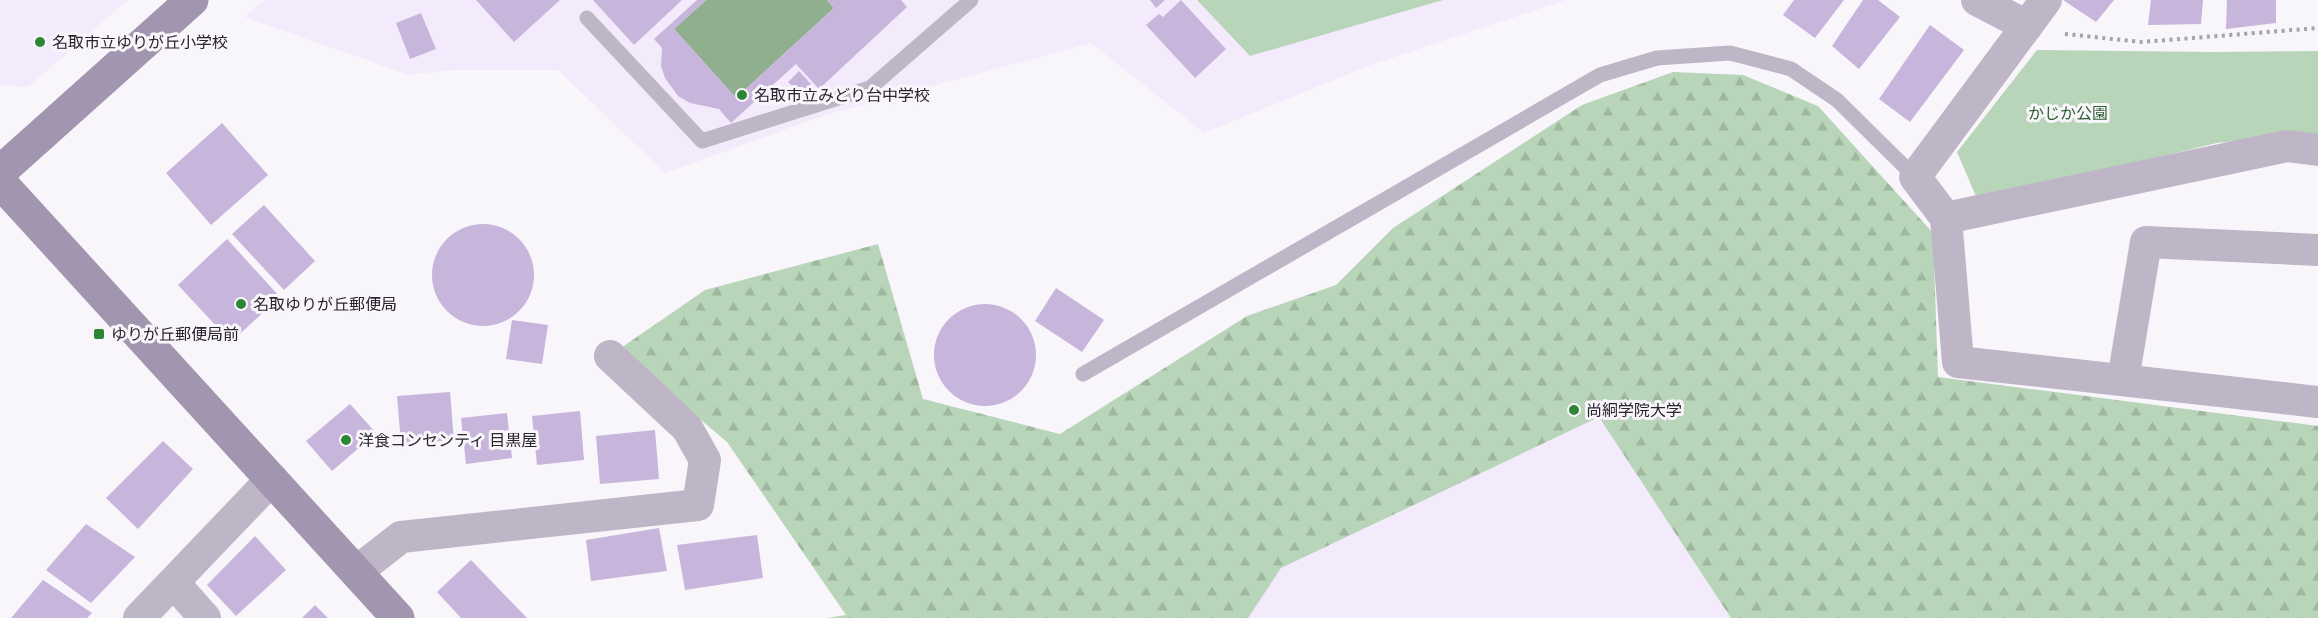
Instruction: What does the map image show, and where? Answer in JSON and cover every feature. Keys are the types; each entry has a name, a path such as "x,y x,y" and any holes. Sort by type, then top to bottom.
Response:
{"street":[{"path":"0,172 192,0"},
{"path":"1977,0 2027,26"},
{"path":"2046,0 1915,177 1946,218 1958,362 2318,402"},
{"path":"1946,218 2287,146 2318,150"},
{"path":"0,182 398,618"},
{"path":"2123,380 2146,242 2318,250"},
{"path":"356,572 401,537 698,505 705,460 687,428 610,356"},
{"path":"139,618 272,479"},
{"path":"174,583 205,618"}],"lane":[{"path":"587,18 702,141 870,88 971,0"},
{"path":"1083,374 1600,75 1657,58 1730,53 1791,69 1837,100 1915,177"}],"path":[{"path":"2060,34 2142,42 2318,28"}],"shaded area":[{"name":"名取市立ゆりが丘小学校","path":"0,0 128,0 28,87 0,85"},
{"name":"名取市立みどり台中学校","path":"264,0 1566,0 1368,66 1204,133 1091,43 826,115 665,173 558,70 451,70 409,75 245,17"},
{"path":"706,0 827,0 834,8 736,98 674,29"},
{"name":"尚絅学院大学","path":"1593,336 1802,618 1207,618"}],"green space":[{"path":"1197,0 1443,0 1250,56"},
{"name":"かじか公園","path":"2037,50 2318,51 2318,137 2295,135 2217,143 1978,201 1957,152"},
{"path":"1673,72 1743,75 1818,106 1933,233 1938,377 2318,426 2318,618 1731,618 1599,417 1281,568 1248,618 827,618 846,615 727,442 618,350 705,290 878,244 923,399 1060,434 1247,316 1336,285 1393,228 1582,105"}],"building":[{"path":"476,0 560,0 514,42"},
{"path":"593,0 682,0 634,45"},
{"path":"697,0 706,0 674,29 736,98 834,8 827,0 901,0 907,7 819,89 796,64 731,123 719,109 690,103 678,96 665,78 661,66 662,48 654,39"},
{"path":"1150,0 1165,0 1156,8"},
{"path":"1181,0 1226,49 1195,78 1146,25 1159,14 1163,17"},
{"path":"1794,0 1844,0 1815,38 1783,15"},
{"path":"1863,0 1878,0 1900,17 1859,69 1832,46"},
{"path":"2063,0 2114,0 2096,22"},
{"path":"2151,0 2203,0 2201,24 2148,25"},
{"path":"2227,0 2276,0 2276,23 2226,29"},
{"path":"421,13 436,49 410,59 396,23"},
{"path":"1930,25 1964,50 1910,122 1879,99"},
{"path":"799,71 811,84 800,94 788,82"},
{"path":"222,123 268,175 211,225 166,173"},
{"path":"264,205 315,261 284,290 232,234"},
{"path":"483,224 503,228 519,239 530,255 534,275 530,295 519,311 503,322 483,326 463,322 447,311 436,295 432,275 436,255 447,239 463,228"},
{"path":"227,239 280,297 231,342 178,285"},
{"path":"1056,288 1104,320 1082,352 1035,321"},
{"path":"985,304 1005,308 1021,319 1032,335 1036,355 1032,375 1021,391 1005,402 985,406 965,402 949,391 938,375 934,355 938,335 949,319 965,308"},
{"path":"512,320 548,325 542,364 506,359"},
{"path":"450,392 454,440 401,444 397,396"},
{"path":"350,404 376,433 332,471 306,441"},
{"path":"580,411 584,460 537,465 532,416"},
{"path":"507,413 512,458 466,464 461,418"},
{"path":"655,430 659,479 600,484 596,436"},
{"path":"163,441 193,469 138,529 106,498"},
{"path":"86,524 135,557 91,603 46,570"},
{"path":"659,528 667,571 591,581 586,540"},
{"path":"757,535 763,578 685,590 677,545"},
{"path":"255,536 286,570 236,616 207,585"},
{"path":"471,560 527,618 461,618 437,592"},
{"path":"43,580 92,613 87,618 11,618"},
{"path":"315,605 328,618 302,618"}],"place":[{"name":"名取市立ゆりが丘小学校","path":"40,42"},
{"name":"名取市立みどり台中学校","path":"742,95"},
{"name":"名取ゆりが丘郵便局","path":"241,304"},
{"name":"ゆりが丘郵便局前","path":"99,334"},
{"name":"尚絅学院大学","path":"1574,410"},
{"name":"洋食コンセンティ 目黒屋","path":"346,440"}]}
